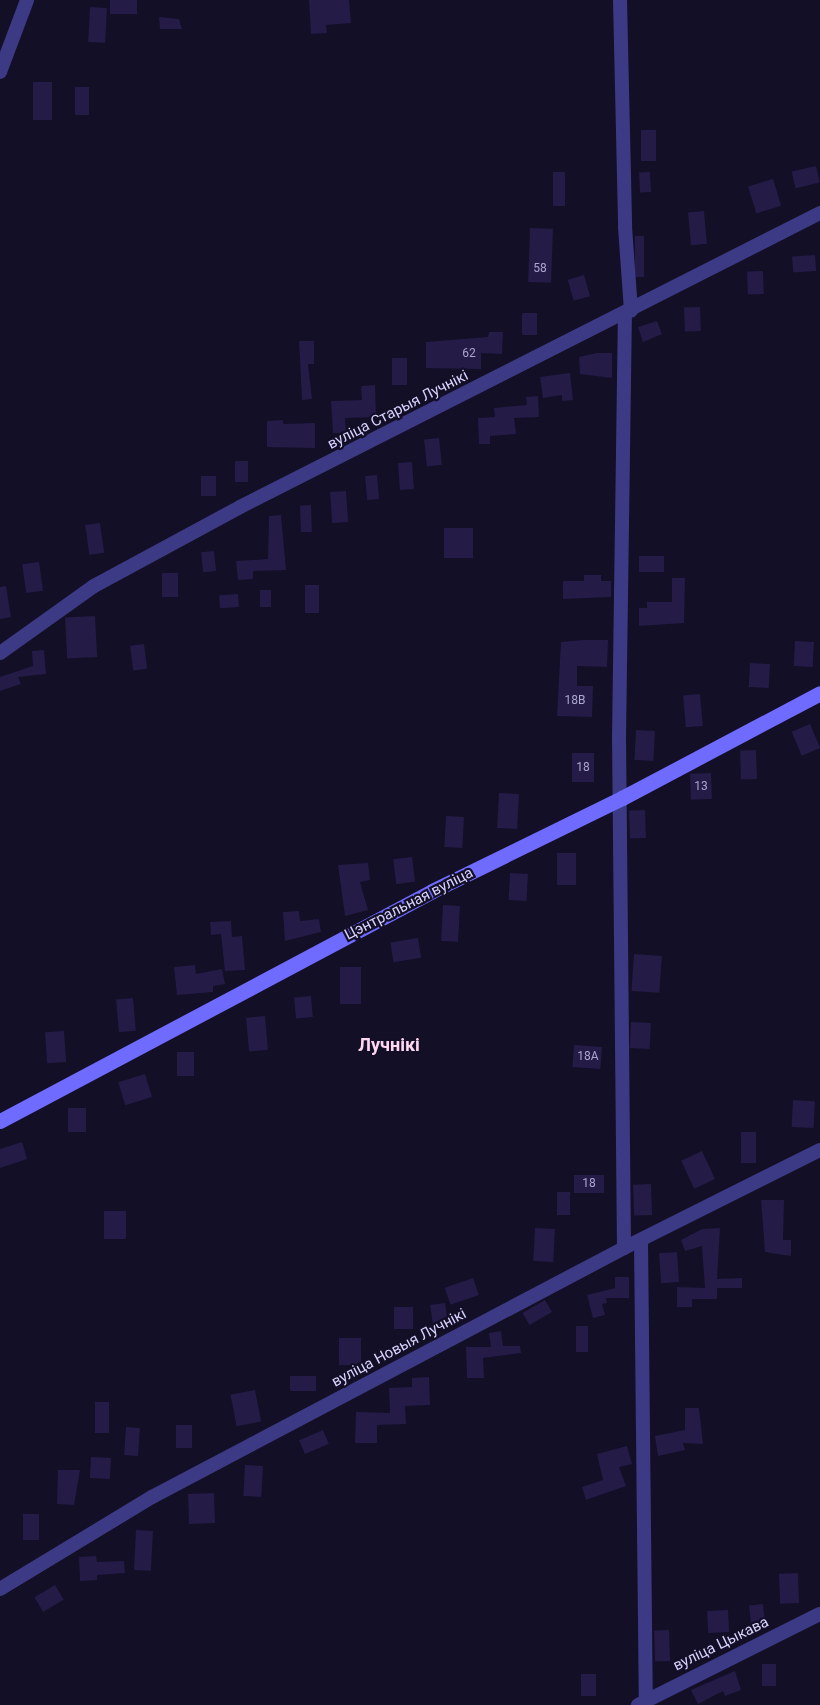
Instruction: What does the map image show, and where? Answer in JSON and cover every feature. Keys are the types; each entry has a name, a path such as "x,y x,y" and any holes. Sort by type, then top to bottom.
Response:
{"main road":[{"name":"Цэнтральная вуліца","path":"0,1121 432,891 622,798 820,693"}],"street":[{"path":"0,72 27,0"},
{"path":"620,0 628,313 619,738 622,798 620,1122 624,1248"},
{"name":"вуліца Старыя Лучнікі","path":"0,653 105,581 240,507 628,313 820,213"},
{"name":"вуліца Новыя Лучнікі","path":"0,1589 152,1497 624,1248 820,1150"},
{"path":"641,1241 642,1702"},
{"name":"вуліца Цыкава","path":"642,1702 820,1614"}],"building":[{"path":"110,0 137,0 137,14 110,14"},
{"path":"309,0 349,0 351,23 326,25 327,33 311,34"},
{"path":"90,7 107,8 105,43 88,42"},
{"path":"159,17 179,19 182,29 160,29"},
{"path":"33,82 52,82 52,120 33,120"},
{"path":"75,87 89,87 89,115 75,115"},
{"path":"641,130 656,130 656,161 641,161"},
{"path":"816,166 820,183 795,188 792,172"},
{"path":"553,172 565,172 565,206 553,206"},
{"path":"650,172 651,192 640,193 639,173"},
{"path":"773,179 781,206 756,213 748,187"},
{"path":"704,211 707,244 691,245 688,212"},
{"path":"530,228 553,229 551,283 528,282"},
{"path":"635,236 644,236 644,277 635,277"},
{"path":"815,255 816,271 793,273 792,257"},
{"path":"763,271 764,294 748,295 747,272"},
{"path":"584,275 590,296 574,301 568,280"},
{"path":"700,307 701,331 685,332 684,308"},
{"path":"522,313 537,313 537,335 522,335"},
{"path":"657,321 662,334 643,342 638,327"},
{"path":"489,332 503,332 502,354 481,353 481,369 426,368 426,342 488,337"},
{"path":"299,341 314,341 314,364 308,364 312,399 302,400"},
{"path":"597,353 612,353 612,378 580,374 579,357"},
{"path":"392,358 407,358 407,385 392,385"},
{"path":"570,373 573,400 562,401 562,395 543,398 540,377"},
{"path":"375,385 376,417 345,418 346,433 333,433 331,401 362,400 361,386"},
{"path":"538,396 539,417 514,418 516,434 490,436 490,444 479,444 478,418 495,417 494,408 527,405 526,397"},
{"path":"283,420 283,424 315,423 315,448 267,447 267,421"},
{"path":"439,438 442,465 427,466 424,440"},
{"path":"235,461 248,461 248,482 235,482"},
{"path":"412,462 414,489 400,490 398,463"},
{"path":"377,475 379,499 367,500 365,476"},
{"path":"201,476 216,476 216,496 201,496"},
{"path":"346,491 348,522 332,523 330,492"},
{"path":"300,505 311,505 312,532 301,532"},
{"path":"281,515 286,570 253,571 253,579 238,580 236,561 268,559 269,516"},
{"path":"100,523 104,553 89,555 85,525"},
{"path":"444,528 473,528 473,558 444,558"},
{"path":"214,551 216,571 203,572 201,552"},
{"path":"639,556 664,556 664,572 639,572"},
{"path":"39,562 43,591 26,593 22,564"},
{"path":"162,573 178,573 178,597 162,597"},
{"path":"584,575 601,575 601,581 611,581 611,597 563,599 563,581 584,581"},
{"path":"672,578 685,578 684,623 639,626 639,608 647,608 647,602 672,602"},
{"path":"305,585 319,585 319,613 305,613"},
{"path":"6,586 11,617 0,619 0,587"},
{"path":"260,590 271,590 271,607 260,607"},
{"path":"238,594 239,607 220,608 219,595"},
{"path":"95,616 97,657 67,659 65,618"},
{"path":"608,640 607,667 577,666 577,686 593,686 592,717 557,716 561,642"},
{"path":"795,641 814,642 813,667 794,666"},
{"path":"144,644 147,669 133,671 130,646"},
{"path":"44,650 46,674 18,677 21,684 0,691 0,677 33,666 32,651"},
{"path":"750,663 770,664 769,688 749,687"},
{"path":"700,694 703,726 686,727 683,695"},
{"path":"810,724 820,748 802,756 792,732"},
{"path":"636,730 655,731 653,761 634,760"},
{"path":"756,750 757,779 741,780 740,751"},
{"path":"572,753 594,753 594,782 572,782"},
{"path":"711,773 712,799 691,800 690,774"},
{"path":"499,793 519,794 517,829 497,828"},
{"path":"645,810 646,838 630,839 629,811"},
{"path":"446,816 464,817 462,848 444,847"},
{"path":"557,853 576,853 576,885 557,885"},
{"path":"412,857 415,882 396,884 393,859"},
{"path":"368,863 370,880 360,882 368,910 345,916 338,865"},
{"path":"510,873 528,874 527,901 509,900"},
{"path":"443,905 460,906 458,942 441,941"},
{"path":"299,911 300,921 319,919 321,932 285,941 283,912"},
{"path":"231,921 232,937 242,936 245,970 225,971 221,934 211,935 210,922"},
{"path":"418,938 421,958 393,962 390,942"},
{"path":"634,954 662,956 659,993 631,991"},
{"path":"195,965 196,974 222,969 225,984 213,986 213,992 177,995 174,967"},
{"path":"340,967 361,967 361,1004 340,1004"},
{"path":"311,996 313,1017 296,1018 294,997"},
{"path":"133,998 136,1031 119,1032 116,999"},
{"path":"265,1016 268,1050 249,1052 246,1018"},
{"path":"631,1022 651,1023 650,1049 630,1048"},
{"path":"64,1031 66,1062 47,1063 45,1032"},
{"path":"574,1045 602,1047 600,1069 572,1067"},
{"path":"177,1052 194,1052 194,1076 177,1076"},
{"path":"145,1074 152,1097 125,1105 118,1082"},
{"path":"793,1100 815,1101 814,1128 792,1127"},
{"path":"68,1108 86,1108 86,1132 68,1132"},
{"path":"741,1132 756,1132 756,1163 741,1163"},
{"path":"22,1142 27,1159 0,1168 0,1149"},
{"path":"702,1151 715,1179 694,1189 681,1161"},
{"path":"574,1175 604,1175 604,1193 574,1193"},
{"path":"651,1184 652,1215 634,1216 633,1185"},
{"path":"557,1192 570,1192 570,1215 557,1215"},
{"path":"761,1200 784,1200 783,1240 791,1240 791,1256 765,1252"},
{"path":"104,1211 126,1211 126,1239 104,1239"},
{"path":"535,1228 555,1229 553,1262 533,1261"},
{"path":"720,1228 717,1279 742,1278 742,1288 717,1288 717,1299 692,1299 692,1307 677,1307 677,1287 705,1288 702,1246 685,1251 681,1240 702,1229"},
{"path":"677,1252 679,1282 661,1283 659,1253"},
{"path":"615,1277 629,1277 629,1298 606,1298 607,1303 602,1304 605,1315 593,1318 587,1295 615,1288"},
{"path":"473,1278 479,1295 450,1305 445,1288"},
{"path":"545,1300 552,1312 529,1325 522,1313"},
{"path":"445,1303 448,1324 433,1326 430,1305"},
{"path":"394,1307 413,1307 413,1329 394,1329"},
{"path":"576,1326 588,1326 588,1352 576,1352"},
{"path":"501,1331 503,1346 520,1346 521,1353 483,1358 484,1378 467,1378 466,1347 491,1347 489,1333"},
{"path":"339,1338 361,1338 361,1365 339,1365"},
{"path":"290,1376 316,1376 316,1391 290,1391"},
{"path":"429,1377 430,1405 405,1406 406,1424 377,1425 377,1443 355,1443 356,1412 390,1413 389,1388 412,1387 412,1378"},
{"path":"255,1390 261,1421 237,1426 230,1395"},
{"path":"95,1402 109,1402 109,1433 95,1433"},
{"path":"685,1408 699,1408 703,1444 683,1443 685,1450 658,1456 655,1436 685,1430"},
{"path":"176,1425 192,1425 192,1448 176,1448"},
{"path":"126,1427 140,1428 138,1456 124,1455"},
{"path":"323,1430 329,1444 305,1454 299,1440"},
{"path":"627,1446 632,1464 619,1467 626,1486 586,1500 582,1487 603,1480 597,1454"},
{"path":"91,1457 111,1458 110,1479 90,1478"},
{"path":"245,1465 263,1466 261,1497 243,1496"},
{"path":"58,1470 80,1470 74,1505 57,1504"},
{"path":"214,1493 215,1523 189,1524 188,1494"},
{"path":"23,1514 39,1514 39,1540 23,1540"},
{"path":"136,1530 153,1531 151,1571 134,1570"},
{"path":"96,1556 97,1562 124,1561 125,1573 97,1575 97,1580 80,1581 79,1557"},
{"path":"798,1573 799,1603 780,1604 779,1574"},
{"path":"55,1585 64,1600 43,1612 34,1597"},
{"path":"763,1604 765,1622 751,1623 749,1605"},
{"path":"728,1610 729,1632 708,1633 707,1611"},
{"path":"669,1630 670,1661 655,1662 654,1631"},
{"path":"762,1664 776,1664 776,1686 762,1686"},
{"path":"735,1671 741,1690 725,1696 723,1691 698,1704 691,1690"},
{"path":"581,1674 596,1674 596,1696 581,1696"}],"district":[{"name":"Лучнікі","path":"389,1045"}]}
